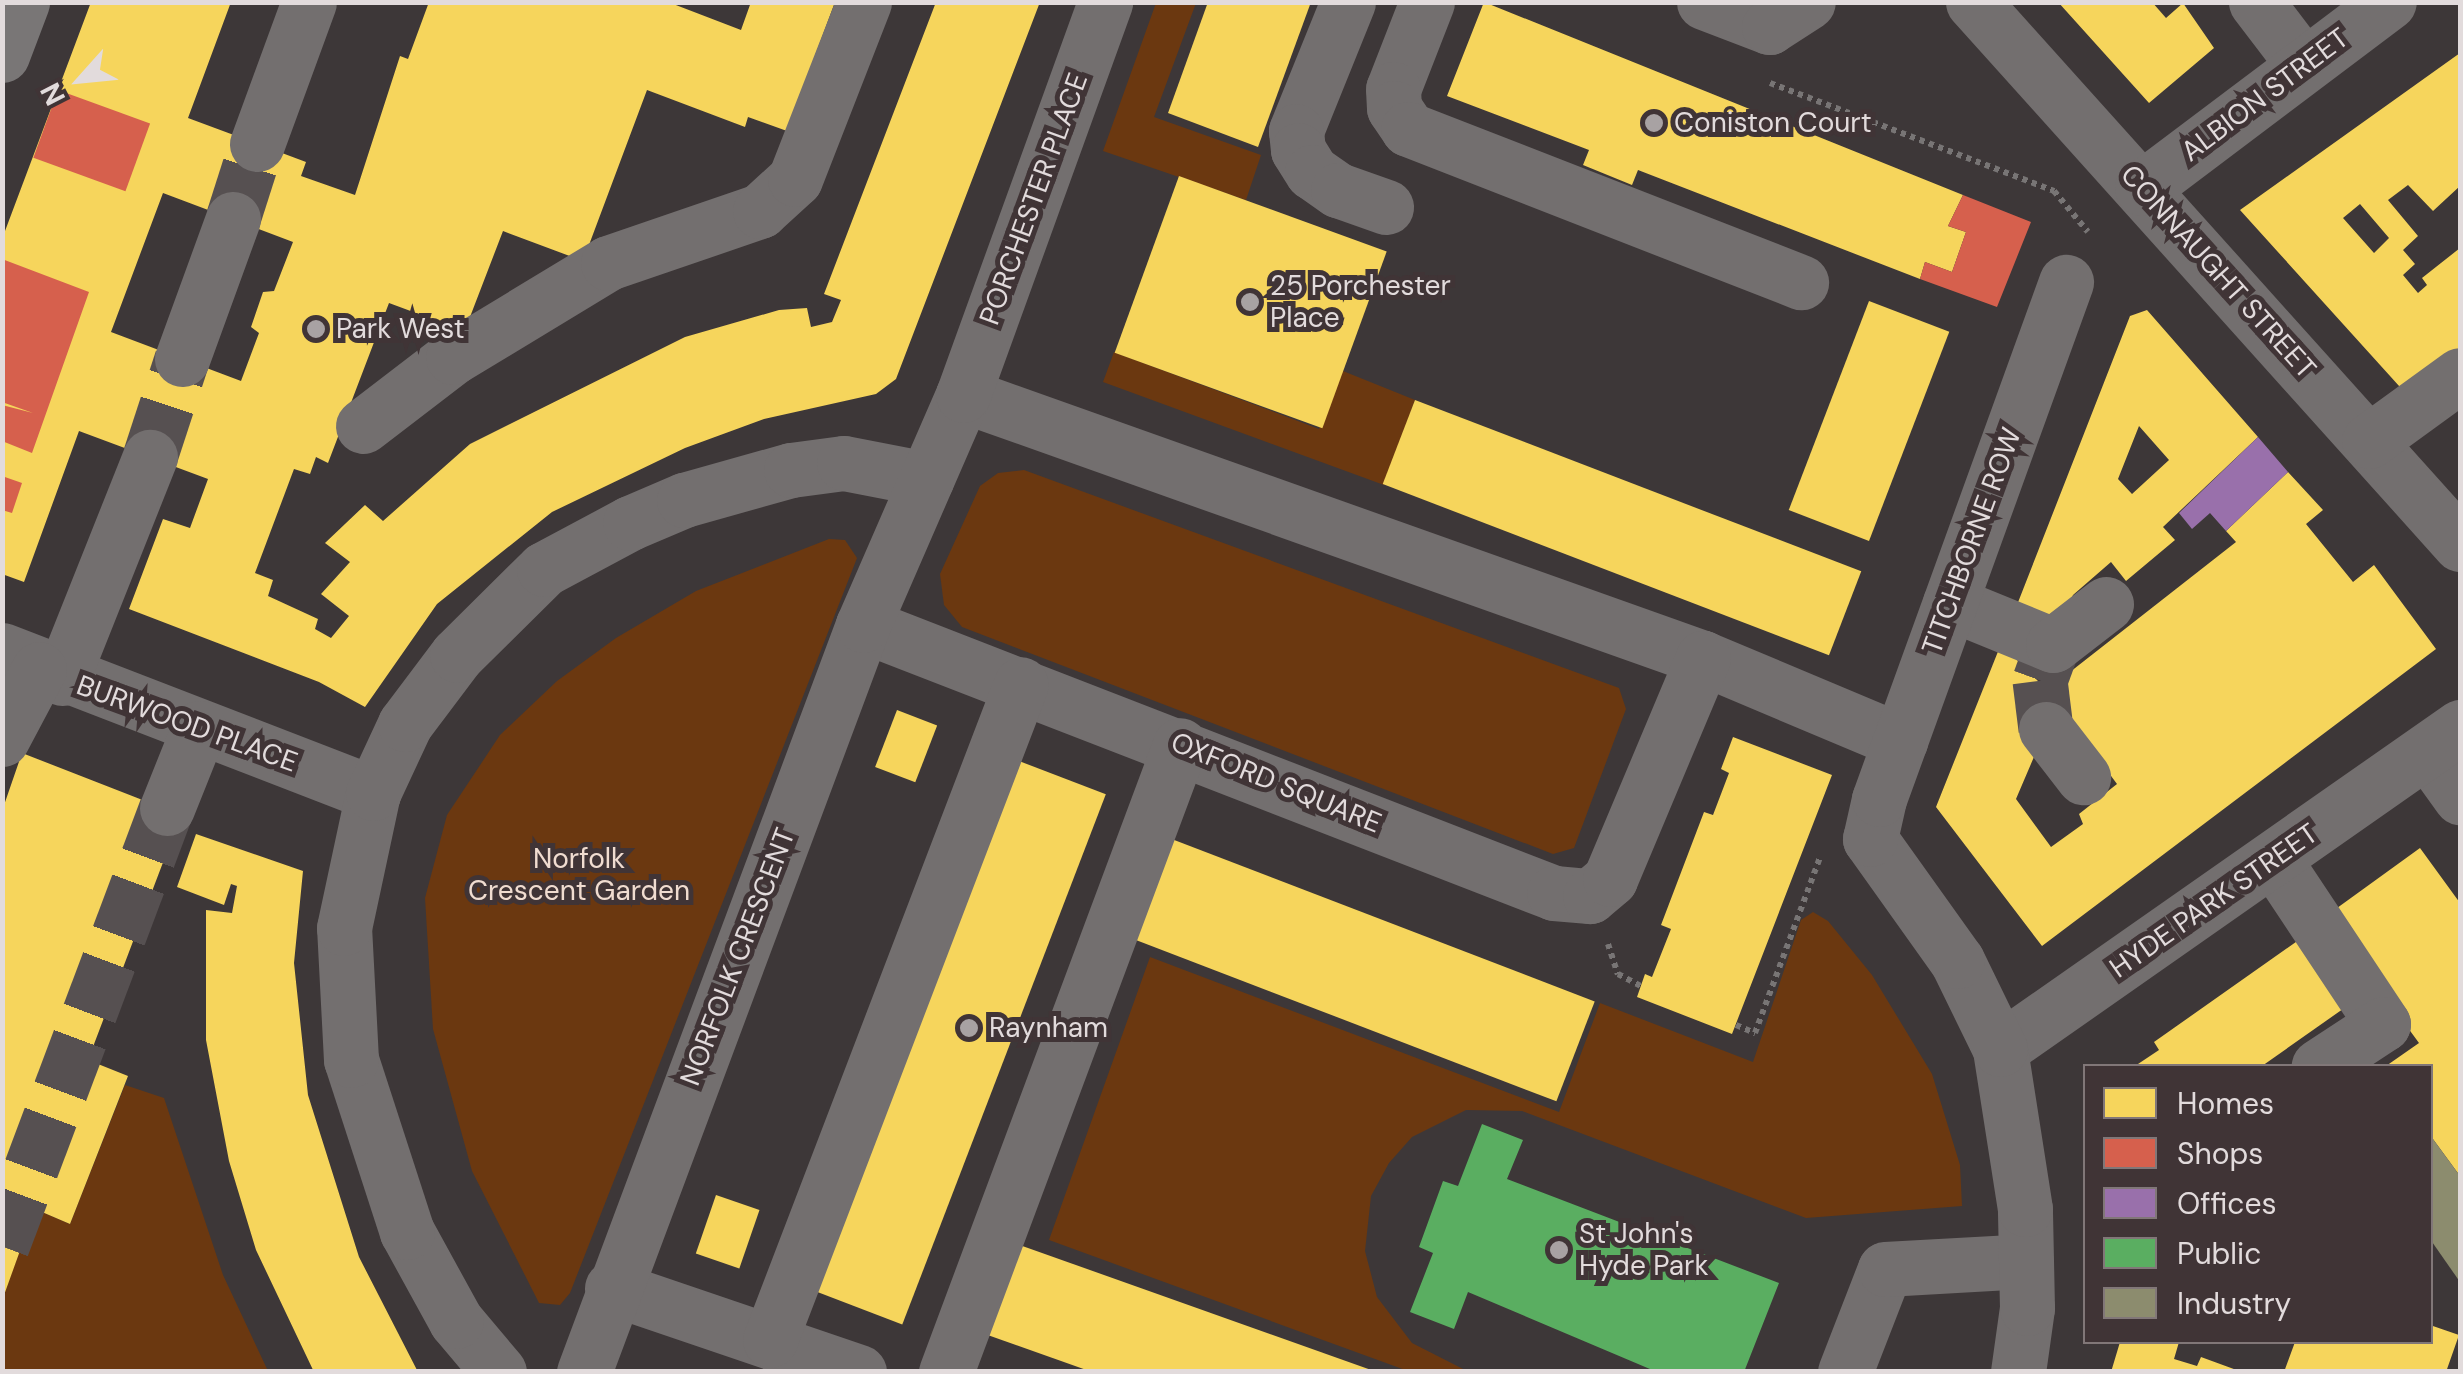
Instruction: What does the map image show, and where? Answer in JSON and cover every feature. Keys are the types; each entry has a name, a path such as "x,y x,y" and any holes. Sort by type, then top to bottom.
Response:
{"highway":[{"path":"2,56 22,2"}],"street":[{"path":"257,144 309,2"},
{"path":"363,426 453,357 608,263 760,211 795,178 864,2"},
{"name":"PORCHESTER PLACE","path":"926,479 963,395 1105,2"},
{"path":"1348,2 1296,131 1298,150 1312,172 1338,190 1386,207"},
{"path":"1428,2 1393,89 1394,108 1408,129 1801,282"},
{"path":"1704,2 1768,27 1808,2"},
{"name":"CONNAUGHT STREET","path":"1973,2 2460,544"},
{"path":"2256,2 2304,64"},
{"name":"ALBION STREET","path":"2142,188 2389,2"},
{"path":"182,359 233,219"},
{"name":"TITCHBORNE ROW","path":"1874,819 2066,282"},
{"path":"2369,441 2460,375"},
{"path":"963,395 1704,658 1900,741"},
{"path":"2,738 34,665 150,458"},
{"path":"499,1372 456,1321 407,1232 351,1060 343,997 344,928 373,793 426,692 544,568 630,523 742,480 844,463 926,479 863,625"},
{"path":"1950,604 2053,645 2106,604"},
{"name":"OXFORD SQUARE","path":"863,625 1554,893 1590,896 1610,878 1704,658"},
{"name":"NORFOLK CRESCENT","path":"584,1372 612,1288 863,625"},
{"name":"BURWOOD PLACE","path":"34,665 373,793"},
{"path":"770,1340 1021,684"},
{"path":"167,808 199,728"},
{"path":"2046,729 2083,777"},
{"path":"2444,739 2460,797"},
{"name":"HYDE PARK STREET","path":"2000,1050 2444,739"},
{"path":"946,1372 1180,745"},
{"path":"1874,819 1957,961 2000,1050 2021,1160 2026,1261 2018,1372"},
{"path":"2274,860 2382,1024 2323,1064"},
{"path":"1845,1372 1886,1269 2026,1261"},
{"path":"612,1288 859,1372"}],"path":[{"path":"1764,80 2054,191 2089,233"},
{"path":"1736,1025 1756,1033 1820,857 1874,819"}],"green space":[{"path":"1156,3 1196,3 1154,117 1261,155 1246,200 1103,151"},
{"path":"1114,352 1319,429 1343,371 1415,400 1384,485 1103,382"},
{"path":"1024,470 1619,688 1626,709 1574,848 1553,854 962,627 944,605 940,574 980,486 998,473"},
{"name":"Norfolk Crescent Garden","path":"829,539 845,540 857,558 570,1293 560,1305 539,1303 472,1171 433,1029 425,898 447,815 500,735 557,681 616,638 696,591"},
{"path":"1813,912 1828,921 1872,975 1932,1074 1960,1165 1962,1206 1806,1218 1522,1111 1466,1110 1412,1137 1389,1163 1371,1196 1365,1251 1377,1297 1412,1343 1469,1372 1408,1371 1049,1240 1150,957 1559,1112 1600,1003 1753,1062 1801,920"},
{"path":"125,1085 164,1098 223,1275 268,1371 3,1371 2,1299 35,1209 70,1224"}],"building: Homes":[{"name":"Park West","path":"91,2 231,2 188,118 306,162 301,176 355,195 400,56 408,59 429,2 668,2 741,30 751,2 835,2 787,131 748,117 745,127 647,90 583,261 503,231 460,343 446,338 451,326 389,303 328,463 316,457 310,474 294,469 255,573 273,580 268,596 318,619 315,629 331,638 349,616 321,594 350,562 325,543 365,505 383,521 470,444 685,337 779,310 807,308 811,327 832,322 841,300 824,294 936,2 1040,2 896,379 876,394 764,419 685,448 552,512 437,604 365,707 319,682 129,609 163,519 190,528 208,479 79,431 24,582 2,574 2,239","holes":["163,193 293,242 274,291 263,292 251,327 259,333 241,381 111,332"]},
{"path":"1208,2 1311,2 1258,147 1168,113"},
{"name":"Coniston Court","path":"1484,2 1963,195 1948,226 1966,232 1952,272 1925,262 1920,279 1638,170 1632,185 1583,165 1589,150 1447,96"},
{"path":"2058,2 2152,2 2166,18 2183,3 2214,48 2149,103"},
{"path":"2460,53 2460,186 2433,211 2408,185 2388,200 2418,236 2403,250 2415,264 2403,275 2418,293 2427,285 2422,278 2460,248 2460,360 2409,397 2240,210","holes":["2360,204 2389,238 2374,253 2343,218"]},
{"name":"25 Porchester Place","path":"1179,176 1387,252 1322,428 1115,353"},
{"path":"1869,301 1949,332 1869,541 1789,510"},
{"path":"2147,310 2258,437 2163,527 2175,540 2126,581 2111,562 2073,595 2059,627 2015,610 2130,316","holes":["2139,426 2169,460 2132,494 2118,479"]},
{"path":"1415,400 1861,571 1829,655 1383,484"},
{"path":"2288,472 2323,510 2306,524 2353,582 2374,565 2436,649 2042,946 1936,807 2001,644 2047,690 2236,542 2226,531","holes":["2057,703 2117,784 2079,814 2083,824 2051,847 2016,799"]},
{"path":"897,710 937,725 915,782 875,767"},
{"path":"1733,737 1832,775 1732,1034 1637,997 1645,974 1652,977 1671,929 1661,925 1704,812 1713,815 1729,773 1721,769"},
{"path":"22,753 181,815 88,1060 128,1076 70,1224 35,1209 3,1298 2,811"},
{"name":"Raynham","path":"1019,761 1106,794 902,1325 815,1291"},
{"path":"196,834 303,871 294,963 308,1095 359,1257 418,1372 314,1372 256,1250 229,1161 206,1040 206,910 232,913 237,886 231,884 224,905 177,887"},
{"path":"1169,838 1595,1001 1556,1101 1131,938"},
{"path":"2420,848 2460,903 2460,1176 2433,1139 2433,1064 2389,1064 2419,1043 2326,916"},
{"path":"2303,937 2350,1004 2265,1064 2138,1064 2159,1050 2154,1042"},
{"path":"716,1195 759,1210 739,1269 696,1254"},
{"path":"1014,1243 1374,1372 1092,1372 982,1333"},
{"path":"2433,1326 2459,1335 2446,1372 2284,1372 2294,1344 2433,1344"},
{"path":"2119,1344 2178,1344 2174,1359 2197,1366 2201,1357 2242,1372 2111,1372"}],"building: Shops":[{"path":"58,90 150,124 125,191 33,158"},
{"path":"1963,195 2031,222 1997,307 1920,279 1925,262 1952,272 1966,232 1948,226"},
{"path":"2,259 89,292 32,453 2,441 2,405 33,413 2,402"},
{"path":"2,476 22,483 12,513 2,510"}],"building: Offices":[{"path":"2258,437 2288,472 2226,531 2210,513 2192,529 2179,513"}],"building: Public":[{"name":"St John's Hyde Park","path":"1482,1124 1523,1140 1507,1179 1779,1283 1744,1372 1657,1372 1468,1292 1454,1329 1410,1312 1433,1253 1419,1247 1443,1181 1458,1186"}],"building: Industry":[{"path":"2433,1139 2460,1176 2460,1282 2433,1243"}],"tunnel":[{"path":"233,219 257,144"},
{"path":"150,457 182,359"},
{"path":"2046,729 2040,680 2053,645"},
{"path":"2,1246 167,808"}],"place":[{"name":"Coniston Court","path":"1654,123"},
{"name":"25 Porchester Place","path":"1250,302"},
{"name":"Park West","path":"316,329"},
{"name":"Raynham","path":"969,1028"},
{"name":"St John's Hyde Park","path":"1559,1250"}]}
